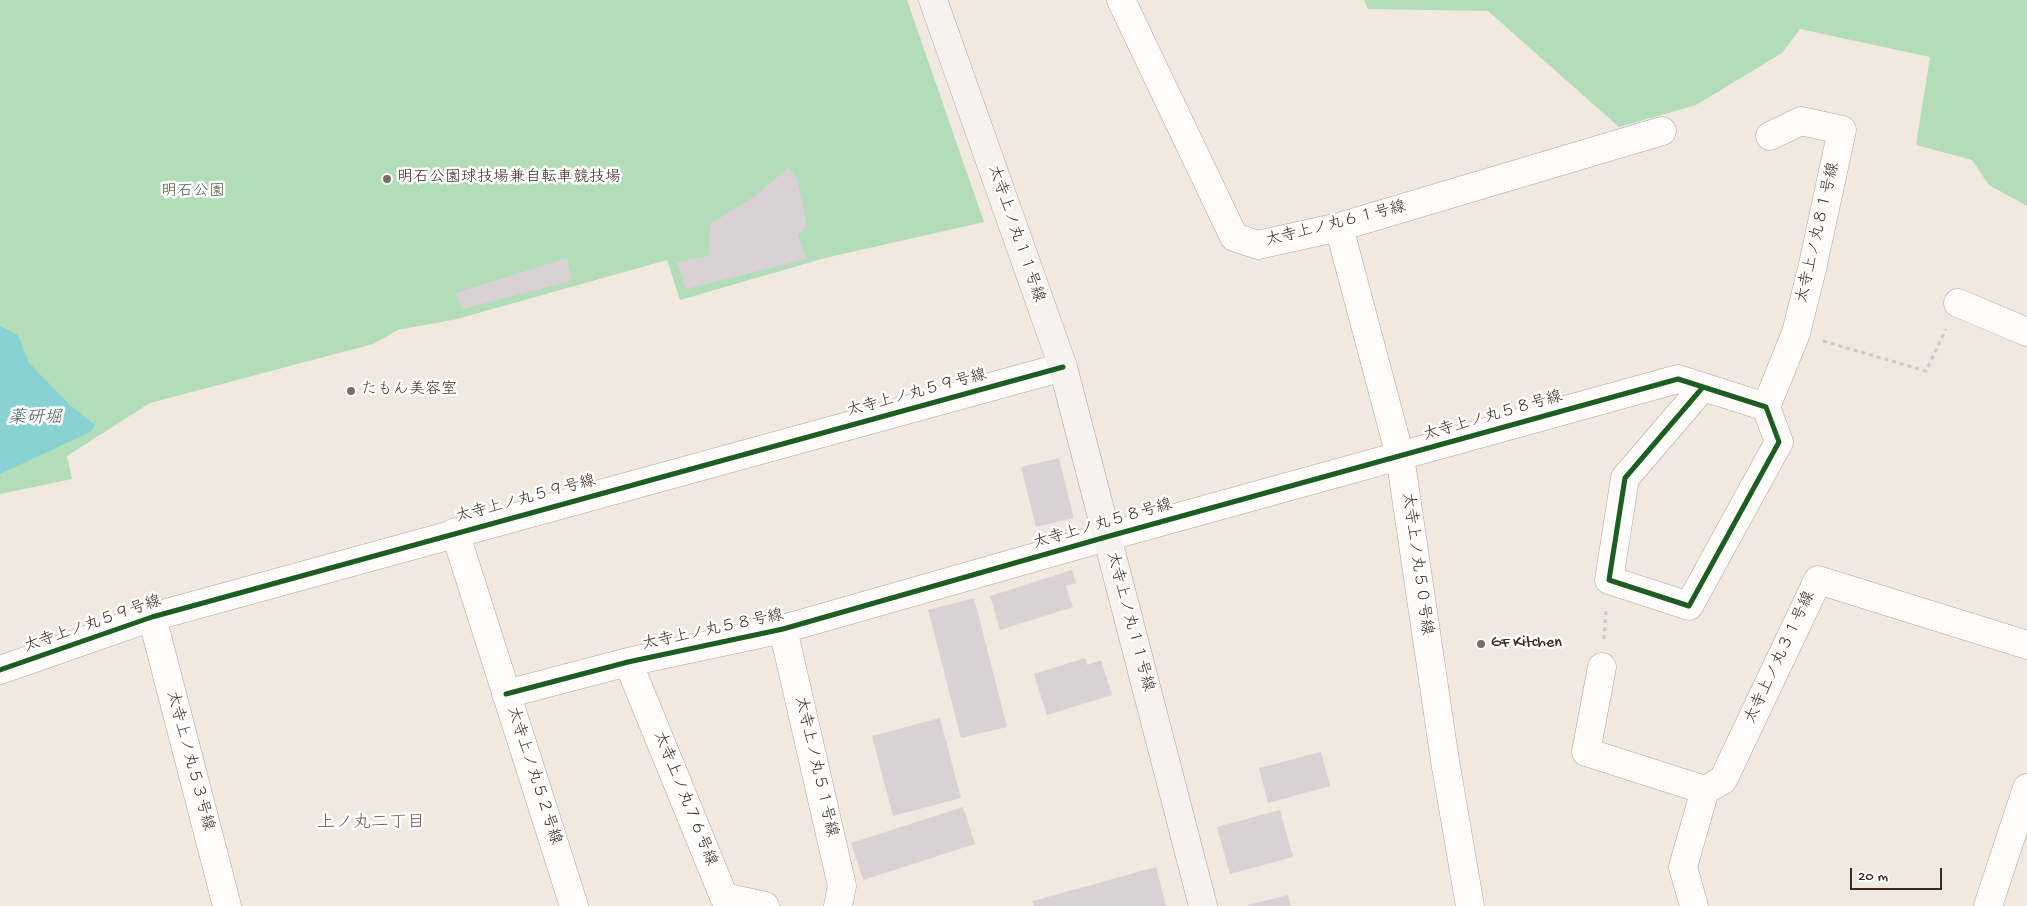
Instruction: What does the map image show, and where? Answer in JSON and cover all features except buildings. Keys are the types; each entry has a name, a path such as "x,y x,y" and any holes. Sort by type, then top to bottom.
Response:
{"street":[{"name":"太寺上ノ丸１１号線","path":"933,0 1062,367 1203,906"},
{"name":"太寺上ノ丸６１号線","path":"1121,0 1234,238 1258,245 1339,227 1662,131"},
{"name":"太寺上ノ丸８１号線","path":"1766,407 1796,333 1842,130 1801,121 1770,136"},
{"name":"太寺上ノ丸５０号線","path":"1339,227 1400,456 1445,761 1470,906"},
{"path":"1958,303 2027,332"},
{"name":"太寺上ノ丸５９号線","path":"0,670 152,616 1062,367"},
{"name":"太寺上ノ丸５８号線","path":"506,694 628,662 783,629 1678,378 1766,407"},
{"path":"1704,387 1625,478 1609,580 1690,606 1779,442 1766,407"},
{"name":"太寺上ノ丸５２号線","path":"455,532 574,906"},
{"name":"太寺上ノ丸３１号線","path":"1705,790 1723,780 1818,580 2027,645"},
{"name":"太寺上ノ丸５３号線","path":"152,616 227,906"},
{"name":"太寺上ノ丸５１号線","path":"783,629 842,886 838,906"},
{"name":"太寺上ノ丸７６号線","path":"628,662 724,896 765,906"},
{"path":"1602,666 1586,752 1705,790 1684,867 1694,906"},
{"path":"1988,906 2027,788"}],"path":[{"path":"1796,333 1926,371 1958,303"},
{"path":"1602,666 1609,580"}],"green space":[{"name":"明石公園","path":"0,0 907,0 984,222 825,258 680,300 667,260 457,319 398,330 373,344 150,403 67,456 72,479 0,494"},
{"path":"1364,0 2027,0 2027,206 1989,185 1972,160 1916,145 1930,57 1800,29 1782,53 1696,105 1619,127 1488,11 1368,9"}],"water":[{"name":"薬研堀","path":"0,326 18,335 29,363 70,405 95,425 90,432 0,474"}],"cycle path":[{"path":"0,670 152,617 1063,367"},
{"path":"506,694 628,662 783,629 1106,537 1678,379 1766,407 1779,442 1689,606 1609,580 1625,478 1703,387"}],"place":[{"name":"明石公園球技場兼自転車競技場","path":"387,179"},
{"name":"たもん美容室","path":"351,391"},
{"name":"GF Kitchen","path":"1481,644"}],"district":[{"name":"上ノ丸二丁目","path":"371,824"}]}
